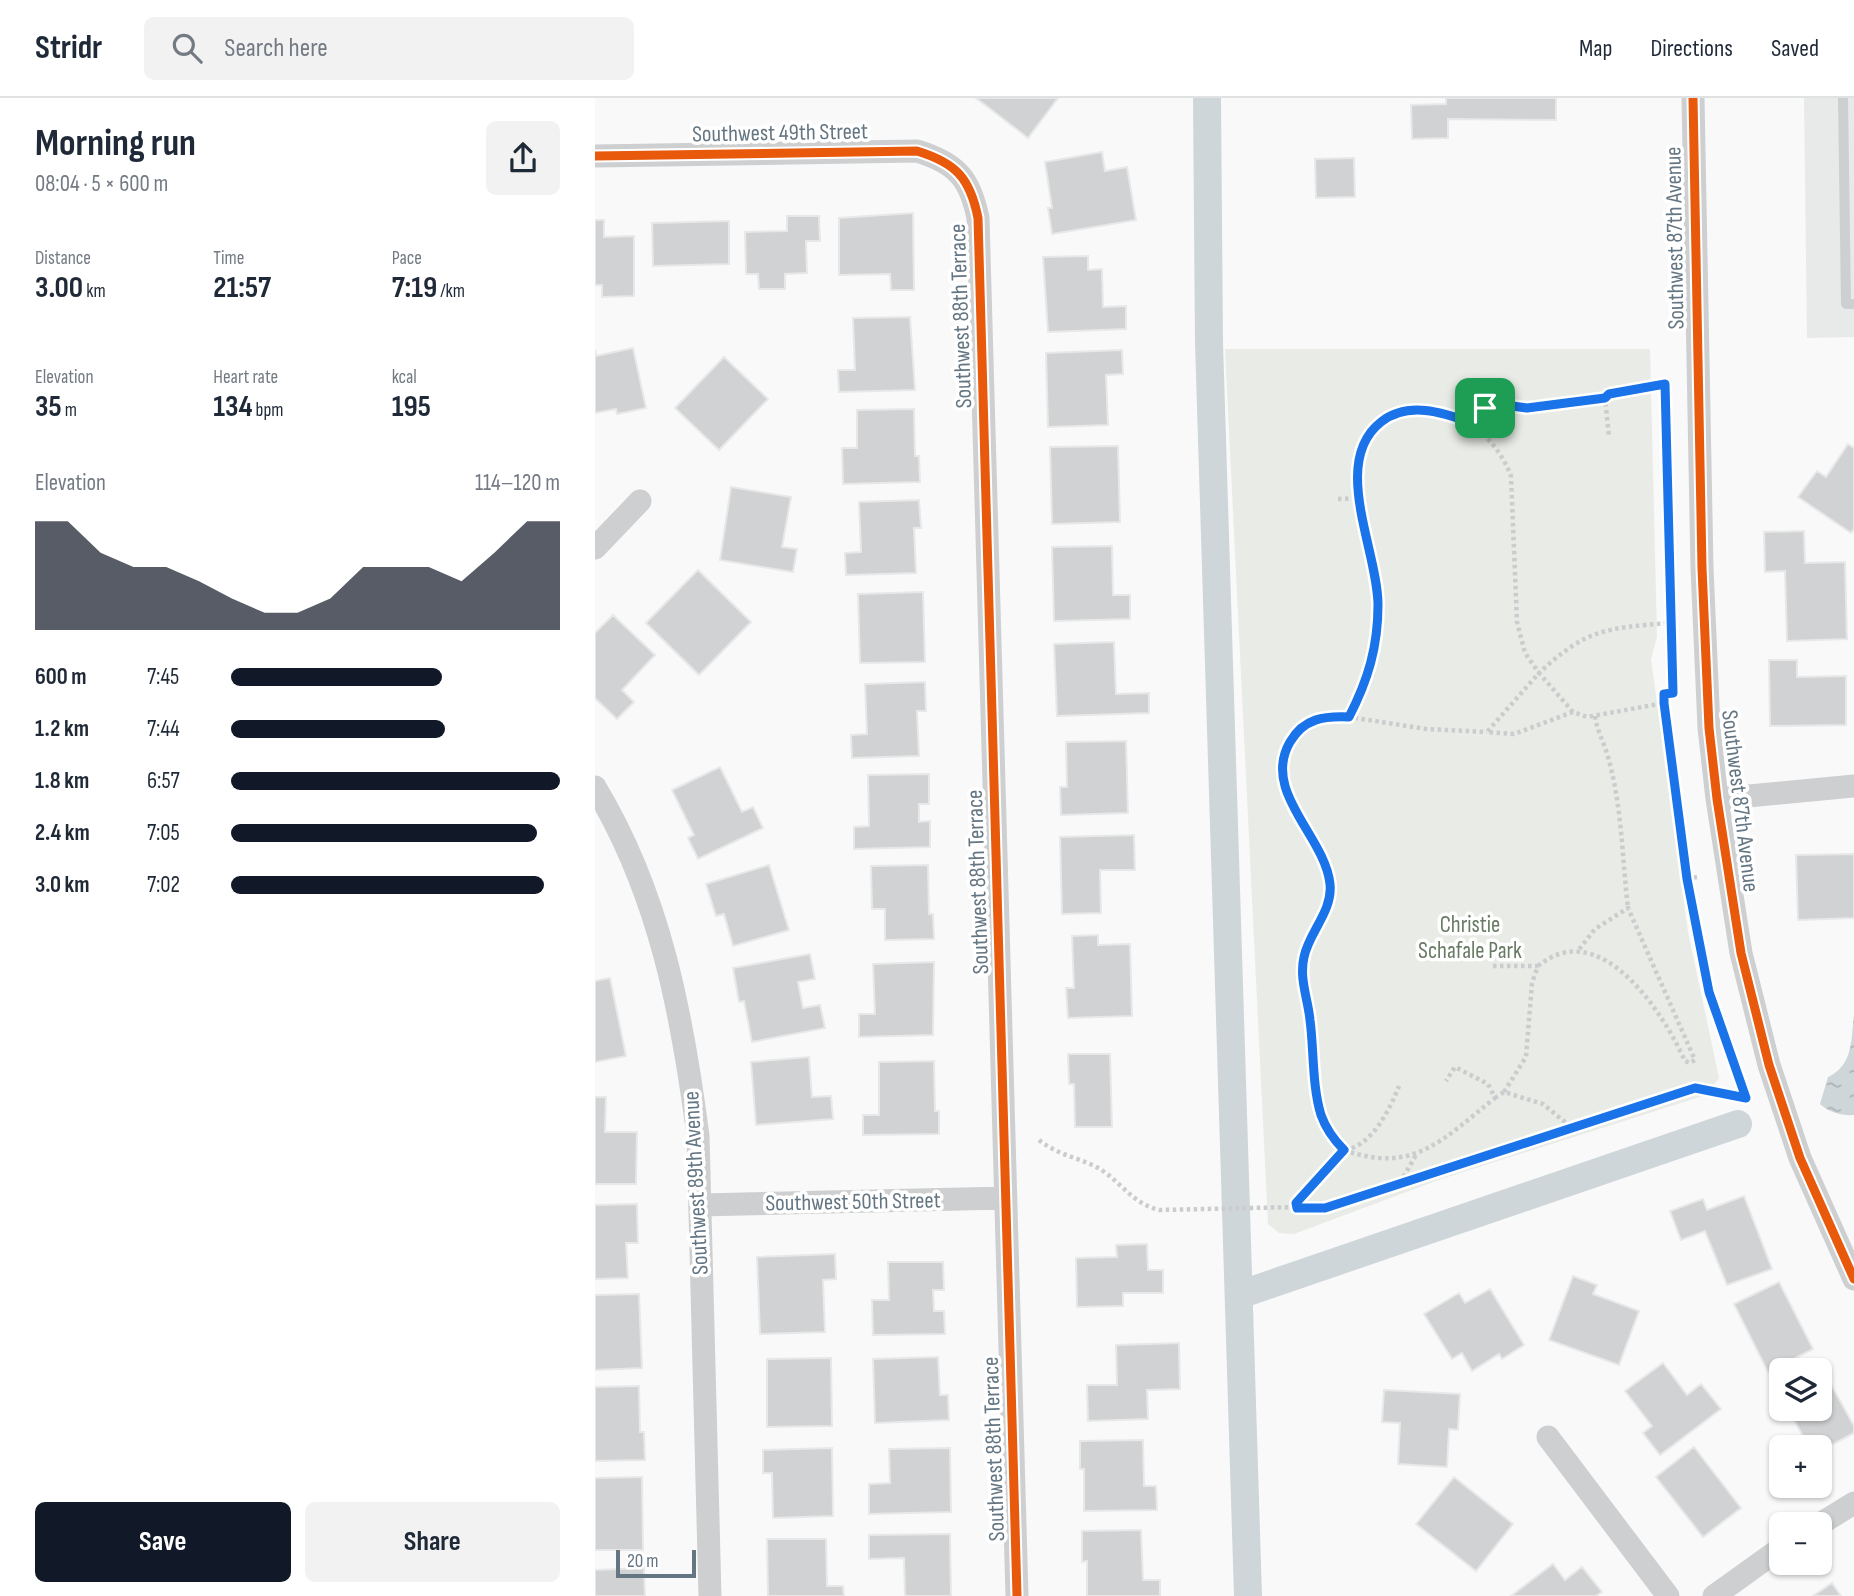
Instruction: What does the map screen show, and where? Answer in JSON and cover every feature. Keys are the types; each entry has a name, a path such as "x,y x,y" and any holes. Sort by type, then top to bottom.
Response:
{"street":[{"name":"Southwest 87th Avenue","path":"1693,98 1702,568 1709,728 1717,799 1741,953 1769,1065 1800,1158 1854,1279"},
{"name":"Southwest 49th Street","path":"595,156 917,151 936,157 959,173"},
{"name":"Southwest 88th Terrace","path":"959,173 970,186 978,218 1017,1596"},
{"path":"595,548 640,501"},
{"path":"1717,799 1854,786"},
{"name":"Southwest 89th Avenue","path":"595,787 624,840 651,902 664,947 689,1073 698,1136 711,1596"},
{"name":"Southwest 50th Street","path":"700,1205 1006,1198"},
{"path":"1548,1437 1668,1596"},
{"path":"1832,1516 1854,1503"},
{"path":"1714,1596 1769,1557"}],"lane":[{"path":"1843,98 1849,160 1846,304 1854,304"}],"path":[{"path":"1039,1140 1062,1155 1101,1170 1147,1208 1325,1208 1695,1088 1746,1098 1709,992 1687,879 1664,703 1664,694 1673,693 1669,623 1672,582 1665,384 1609,394 1605,398 1527,408 1497,404 1485,408 1472,423"},
{"path":"1605,398 1609,436"},
{"path":"1349,717 1366,685 1377,637 1376,575 1359,498 1359,451 1369,432 1392,413 1441,412 1472,423 1506,462 1511,476 1517,622 1525,653 1573,712 1587,717 1664,703"},
{"path":"1338,499 1359,498"},
{"path":"1487,732 1539,673 1567,647 1617,627 1669,623"},
{"path":"1416,1155 1370,1160 1344,1150 1333,1139 1321,1115 1309,1009 1301,974 1304,954 1329,901 1330,885 1327,870 1286,791 1283,767 1286,749 1295,732 1309,721 1327,716 1426,729 1514,734 1573,712"},
{"path":"1493,967 1538,965 1550,956 1571,950 1608,962 1628,975 1666,1025 1685,1061 1690,1063 1695,1060 1628,908 1619,817 1608,756 1598,734 1595,716"},
{"path":"1687,879 1697,877"},
{"path":"1577,952 1595,929 1628,908"},
{"path":"1400,1184 1416,1155 1504,1092 1526,1057 1532,983 1538,965"},
{"path":"1446,1082 1455,1067 1488,1084 1495,1098"},
{"path":"1296,1207 1344,1150 1355,1149 1388,1114 1399,1086"},
{"path":"1504,1092 1543,1104 1571,1128"}],"shaded area":[{"path":"1804,98 1854,98 1854,337 1807,338"}],"green space":[{"name":"Christie Schafale Park","path":"1225,349 1650,349 1657,637 1651,659 1688,932 1719,1078 1706,1095 1441,1179 1294,1234 1279,1233 1268,1224"}],"water":[{"path":"1854,1014 1854,1115 1845,1115 1820,1104 1828,1077 1843,1065 1847,1058"}],"building":[{"path":"976,98 1058,98 1028,138"},
{"path":"1446,98 1556,98 1556,120 1448,119 1448,138 1412,139 1411,105 1446,104"},
{"path":"1102,152 1105,171 1127,167 1136,220 1052,234 1048,208 1052,208 1045,162"},
{"path":"1354,158 1355,197 1316,198 1315,159"},
{"path":"913,213 914,290 891,290 890,274 839,275 839,218"},
{"path":"787,216 819,216 820,241 806,241 807,273 785,274 785,289 759,289 758,274 746,274 745,232 787,231"},
{"path":"595,220 604,220 604,237 634,236 634,296 602,297 602,285 595,285"},
{"path":"729,221 729,264 653,266 652,223"},
{"path":"1088,256 1088,270 1102,269 1103,307 1126,306 1126,329 1048,332 1043,257"},
{"path":"910,317 915,390 839,392 838,370 855,370 853,318"},
{"path":"633,348 646,408 617,414 616,409 595,413 595,350 596,356"},
{"path":"1122,350 1123,374 1106,375 1108,425 1048,427 1046,353"},
{"path":"724,357 768,399 719,450 675,408"},
{"path":"914,409 915,456 919,456 920,482 843,484 842,448 857,448 857,410"},
{"path":"1848,444 1854,448 1854,529 1851,533 1798,497 1817,471 1826,477"},
{"path":"1118,446 1120,522 1052,524 1050,447"},
{"path":"731,487 791,497 782,547 797,549 793,572 720,560"},
{"path":"919,500 921,528 914,528 916,573 846,575 845,553 861,552 859,502"},
{"path":"1804,531 1805,563 1845,562 1847,639 1787,641 1785,571 1765,572 1764,532"},
{"path":"1112,546 1113,595 1130,595 1130,619 1054,621 1052,547"},
{"path":"698,570 751,622 699,675 646,623"},
{"path":"923,592 925,662 860,663 858,594"},
{"path":"613,615 655,655 622,690 634,702 617,719 595,698 595,633"},
{"path":"1114,642 1116,694 1149,693 1149,713 1057,716 1054,644"},
{"path":"1769,660 1797,660 1797,677 1846,676 1846,725 1770,726"},
{"path":"925,682 926,711 917,711 919,756 852,758 851,735 867,734 865,684"},
{"path":"1126,741 1128,813 1061,815 1060,787 1067,787 1066,742"},
{"path":"720,767 742,812 753,807 763,828 698,859 688,838 694,835 672,790"},
{"path":"929,774 929,804 919,804 919,822 930,821 930,847 854,849 854,827 869,826 868,775"},
{"path":"1134,835 1135,870 1100,870 1101,913 1062,914 1060,837"},
{"path":"1854,854 1854,918 1798,920 1796,855"},
{"path":"769,865 789,930 733,946 724,914 716,916 706,884"},
{"path":"928,865 929,914 933,914 934,939 885,940 885,909 872,909 871,866"},
{"path":"1098,935 1098,945 1130,944 1132,1016 1068,1018 1066,988 1074,988 1072,936"},
{"path":"810,954 815,979 798,982 803,1008 820,1005 825,1028 752,1042 744,1001 739,1002 733,968"},
{"path":"934,962 933,1035 859,1037 859,1014 875,1014 873,964"},
{"path":"610,978 626,1056 595,1062 595,981"},
{"path":"1068,1054 1110,1054 1112,1127 1075,1127 1074,1084 1069,1084"},
{"path":"809,1057 812,1097 831,1096 833,1119 756,1125 751,1062"},
{"path":"934,1061 935,1111 939,1111 939,1134 863,1135 863,1115 879,1115 879,1062"},
{"path":"595,1097 606,1097 605,1132 637,1132 636,1184 595,1184"},
{"path":"1744,1196 1772,1269 1727,1285 1705,1231 1681,1240 1670,1211 1703,1199 1707,1210"},
{"path":"637,1204 638,1243 626,1243 628,1278 595,1279 595,1205"},
{"path":"1147,1244 1148,1270 1163,1270 1163,1293 1123,1293 1123,1306 1077,1307 1076,1258 1117,1257 1116,1245"},
{"path":"835,1254 836,1279 823,1280 825,1332 760,1334 757,1257"},
{"path":"888,1262 943,1262 944,1290 933,1290 934,1311 944,1311 945,1334 873,1335 872,1300 889,1300"},
{"path":"1573,1276 1597,1285 1593,1294 1639,1311 1619,1365 1549,1340"},
{"path":"1779,1282 1813,1349 1795,1358 1769,1358 1768,1372 1734,1304"},
{"path":"1490,1289 1524,1345 1502,1359 1499,1354 1472,1371 1462,1353 1452,1359 1424,1314 1459,1293 1465,1303"},
{"path":"639,1294 642,1368 595,1370 595,1295"},
{"path":"1179,1343 1180,1389 1147,1390 1148,1419 1088,1421 1087,1385 1117,1385 1116,1345"},
{"path":"938,1357 940,1395 948,1395 949,1420 875,1423 873,1359"},
{"path":"831,1358 832,1426 767,1427 767,1359"},
{"path":"1663,1363 1687,1395 1701,1384 1721,1409 1660,1455 1643,1433 1652,1426 1625,1391"},
{"path":"639,1386 640,1432 644,1432 645,1460 595,1461 595,1387"},
{"path":"1832,1386 1854,1426 1854,1433 1832,1445 1832,1435 1802,1435 1795,1421 1832,1421"},
{"path":"1384,1390 1460,1394 1458,1430 1449,1429 1447,1467 1398,1464 1400,1423 1382,1422"},
{"path":"1143,1440 1144,1486 1156,1486 1157,1510 1084,1511 1084,1469 1080,1469 1080,1441"},
{"path":"1694,1447 1741,1508 1703,1537 1656,1477"},
{"path":"832,1448 833,1516 773,1518 772,1473 763,1473 763,1450"},
{"path":"950,1448 951,1512 869,1514 869,1484 890,1483 889,1449"},
{"path":"642,1477 643,1550 595,1550 595,1478"},
{"path":"1454,1477 1513,1524 1476,1571 1416,1524"},
{"path":"1141,1530 1143,1580 1160,1580 1160,1596 1087,1596 1087,1561 1082,1562 1082,1531"},
{"path":"950,1534 951,1596 905,1596 904,1558 869,1559 869,1535"},
{"path":"767,1539 826,1539 827,1586 843,1586 844,1596 768,1596"},
{"path":"1553,1564 1565,1580 1582,1567 1602,1592 1596,1596 1511,1596"},
{"path":"644,1568 645,1596 595,1596 595,1570"},
{"path":"1832,1583 1841,1596 1813,1596"}],"waterway":[{"path":"1207,98 1209,343 1248,1596"},
{"path":"1239,1295 1738,1124"}],"cycle path":[{"path":"1693,98 1702,568 1709,728 1717,799 1741,953 1769,1065 1800,1158 1854,1279"},
{"path":"595,156 917,151 942,161 959,174 971,192 975,204 978,218 1017,1596"}],"route":[{"path":"1665,384 1672,582 1669,623 1673,693 1664,694 1664,703 1687,879 1709,992 1746,1098 1695,1088 1325,1208 1297,1208 1296,1203 1344,1150 1333,1139 1321,1115 1309,1009 1301,974 1304,954 1329,901 1330,885 1327,870 1286,791 1283,767 1286,749 1295,732 1309,721 1327,716 1349,717 1366,685 1371,668 1377,637 1378,602 1376,575 1358,484 1359,451 1369,432 1392,413 1413,410 1441,412 1472,423 1485,408 1497,404 1527,408 1605,398 1609,394 1665,384"}]}
